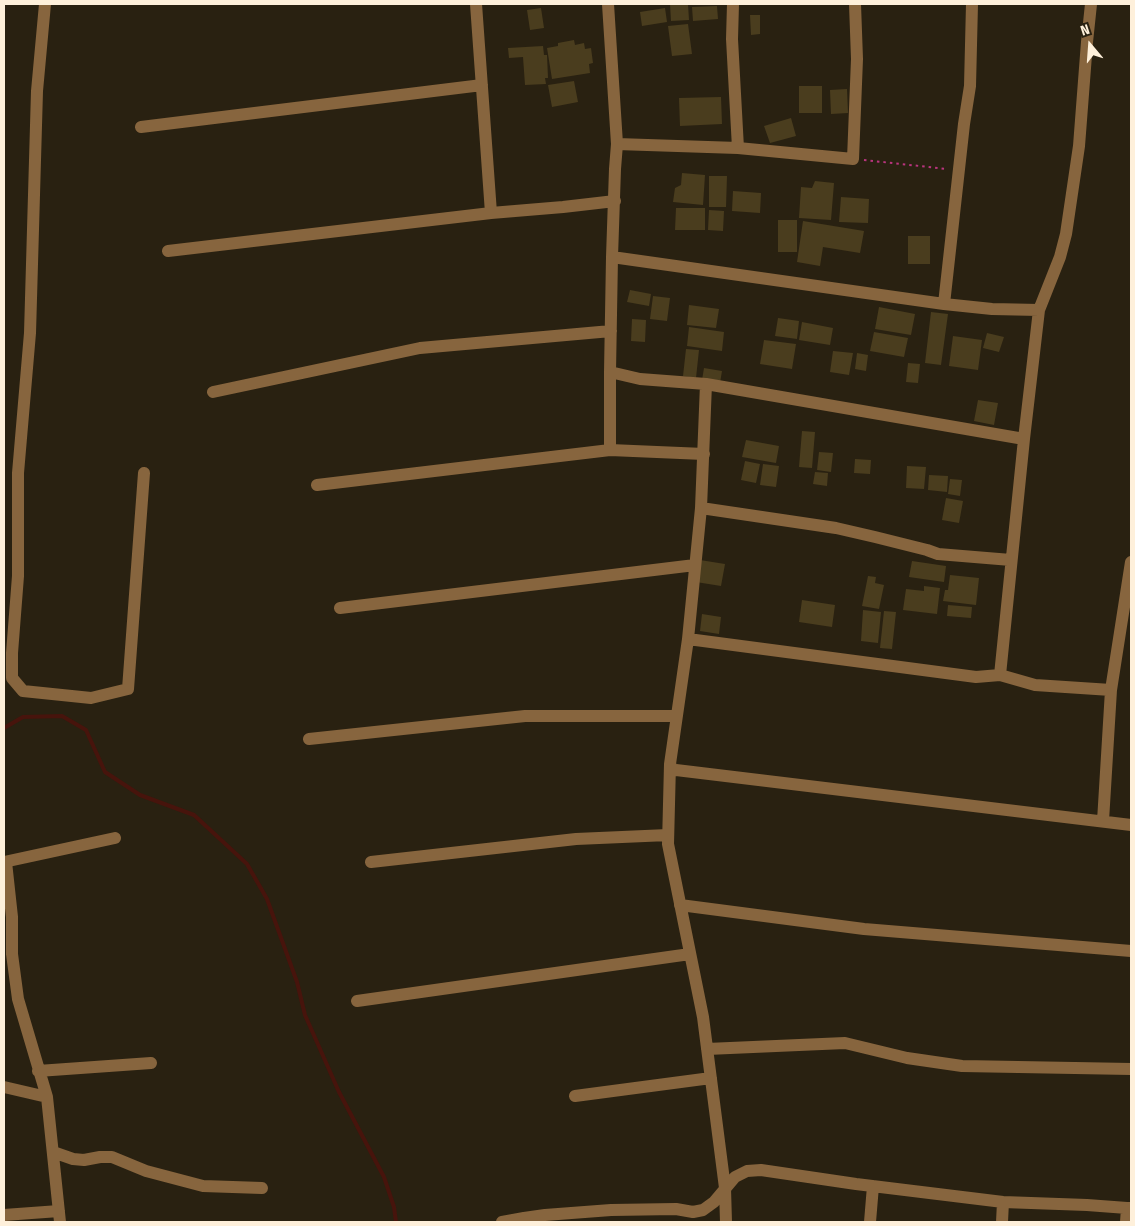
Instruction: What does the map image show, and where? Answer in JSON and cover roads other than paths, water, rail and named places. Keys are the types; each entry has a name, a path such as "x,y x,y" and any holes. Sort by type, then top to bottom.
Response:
{"street":[{"path":"45,4 37,91 30,333 18,473 18,576 12,654 12,678 23,691 91,698 128,689 144,473"},
{"path":"476,4 491,213"},
{"path":"608,4 617,144 612,257 610,450"},
{"path":"733,4 732,39 738,148"},
{"path":"617,144 738,148 853,159 857,59 855,4"},
{"path":"944,304 970,86 972,4"},
{"path":"1000,675 1039,310 1060,257 1066,234 1080,146 1091,4"},
{"path":"141,127 482,86"},
{"path":"168,251 491,213 615,201"},
{"path":"612,257 944,304 992,309 1039,310"},
{"path":"213,392 420,348 611,331"},
{"path":"610,372 640,379 706,384 1024,439"},
{"path":"706,384 702,508 688,639 670,764 668,844 703,1017 725,1188 726,1222"},
{"path":"317,486 610,450 704,454"},
{"path":"702,508 836,528 938,554 1011,560"},
{"path":"1103,822 1111,690 1131,562"},
{"path":"340,608 695,565"},
{"path":"688,639 976,677 1000,675 1035,685 1111,690"},
{"path":"309,739 525,716 677,716"},
{"path":"670,764 672,769 676,770 1131,825"},
{"path":"370,862 576,839 668,835"},
{"path":"4,1215 60,1217 47,1097 18,999 12,954 12,918 5,862 115,838"},
{"path":"680,905 864,929 1131,952"},
{"path":"357,1001 690,954"},
{"path":"707,1049 845,1043 907,1058 962,1066 1131,1069"},
{"path":"38,1071 152,1062"},
{"path":"575,1096 711,1078"},
{"path":"4,1087 47,1097"},
{"path":"53,1152 73,1159 84,1160 112,1157 146,1171 203,1186 262,1188"},
{"path":"502,1222 545,1215 611,1210 676,1209 693,1212 704,1210 714,1202 735,1177 747,1171 761,1170 1004,1202 1129,1208 1126,1222"},
{"path":"870,1222 873,1186"},
{"path":"1002,1222 1004,1202"}],"waterway":[{"path":"4,728 23,717 62,716 86,730 105,772 140,795 194,815 247,864 267,899 297,982 305,1015 339,1092 384,1177 394,1207 396,1222"}]}
